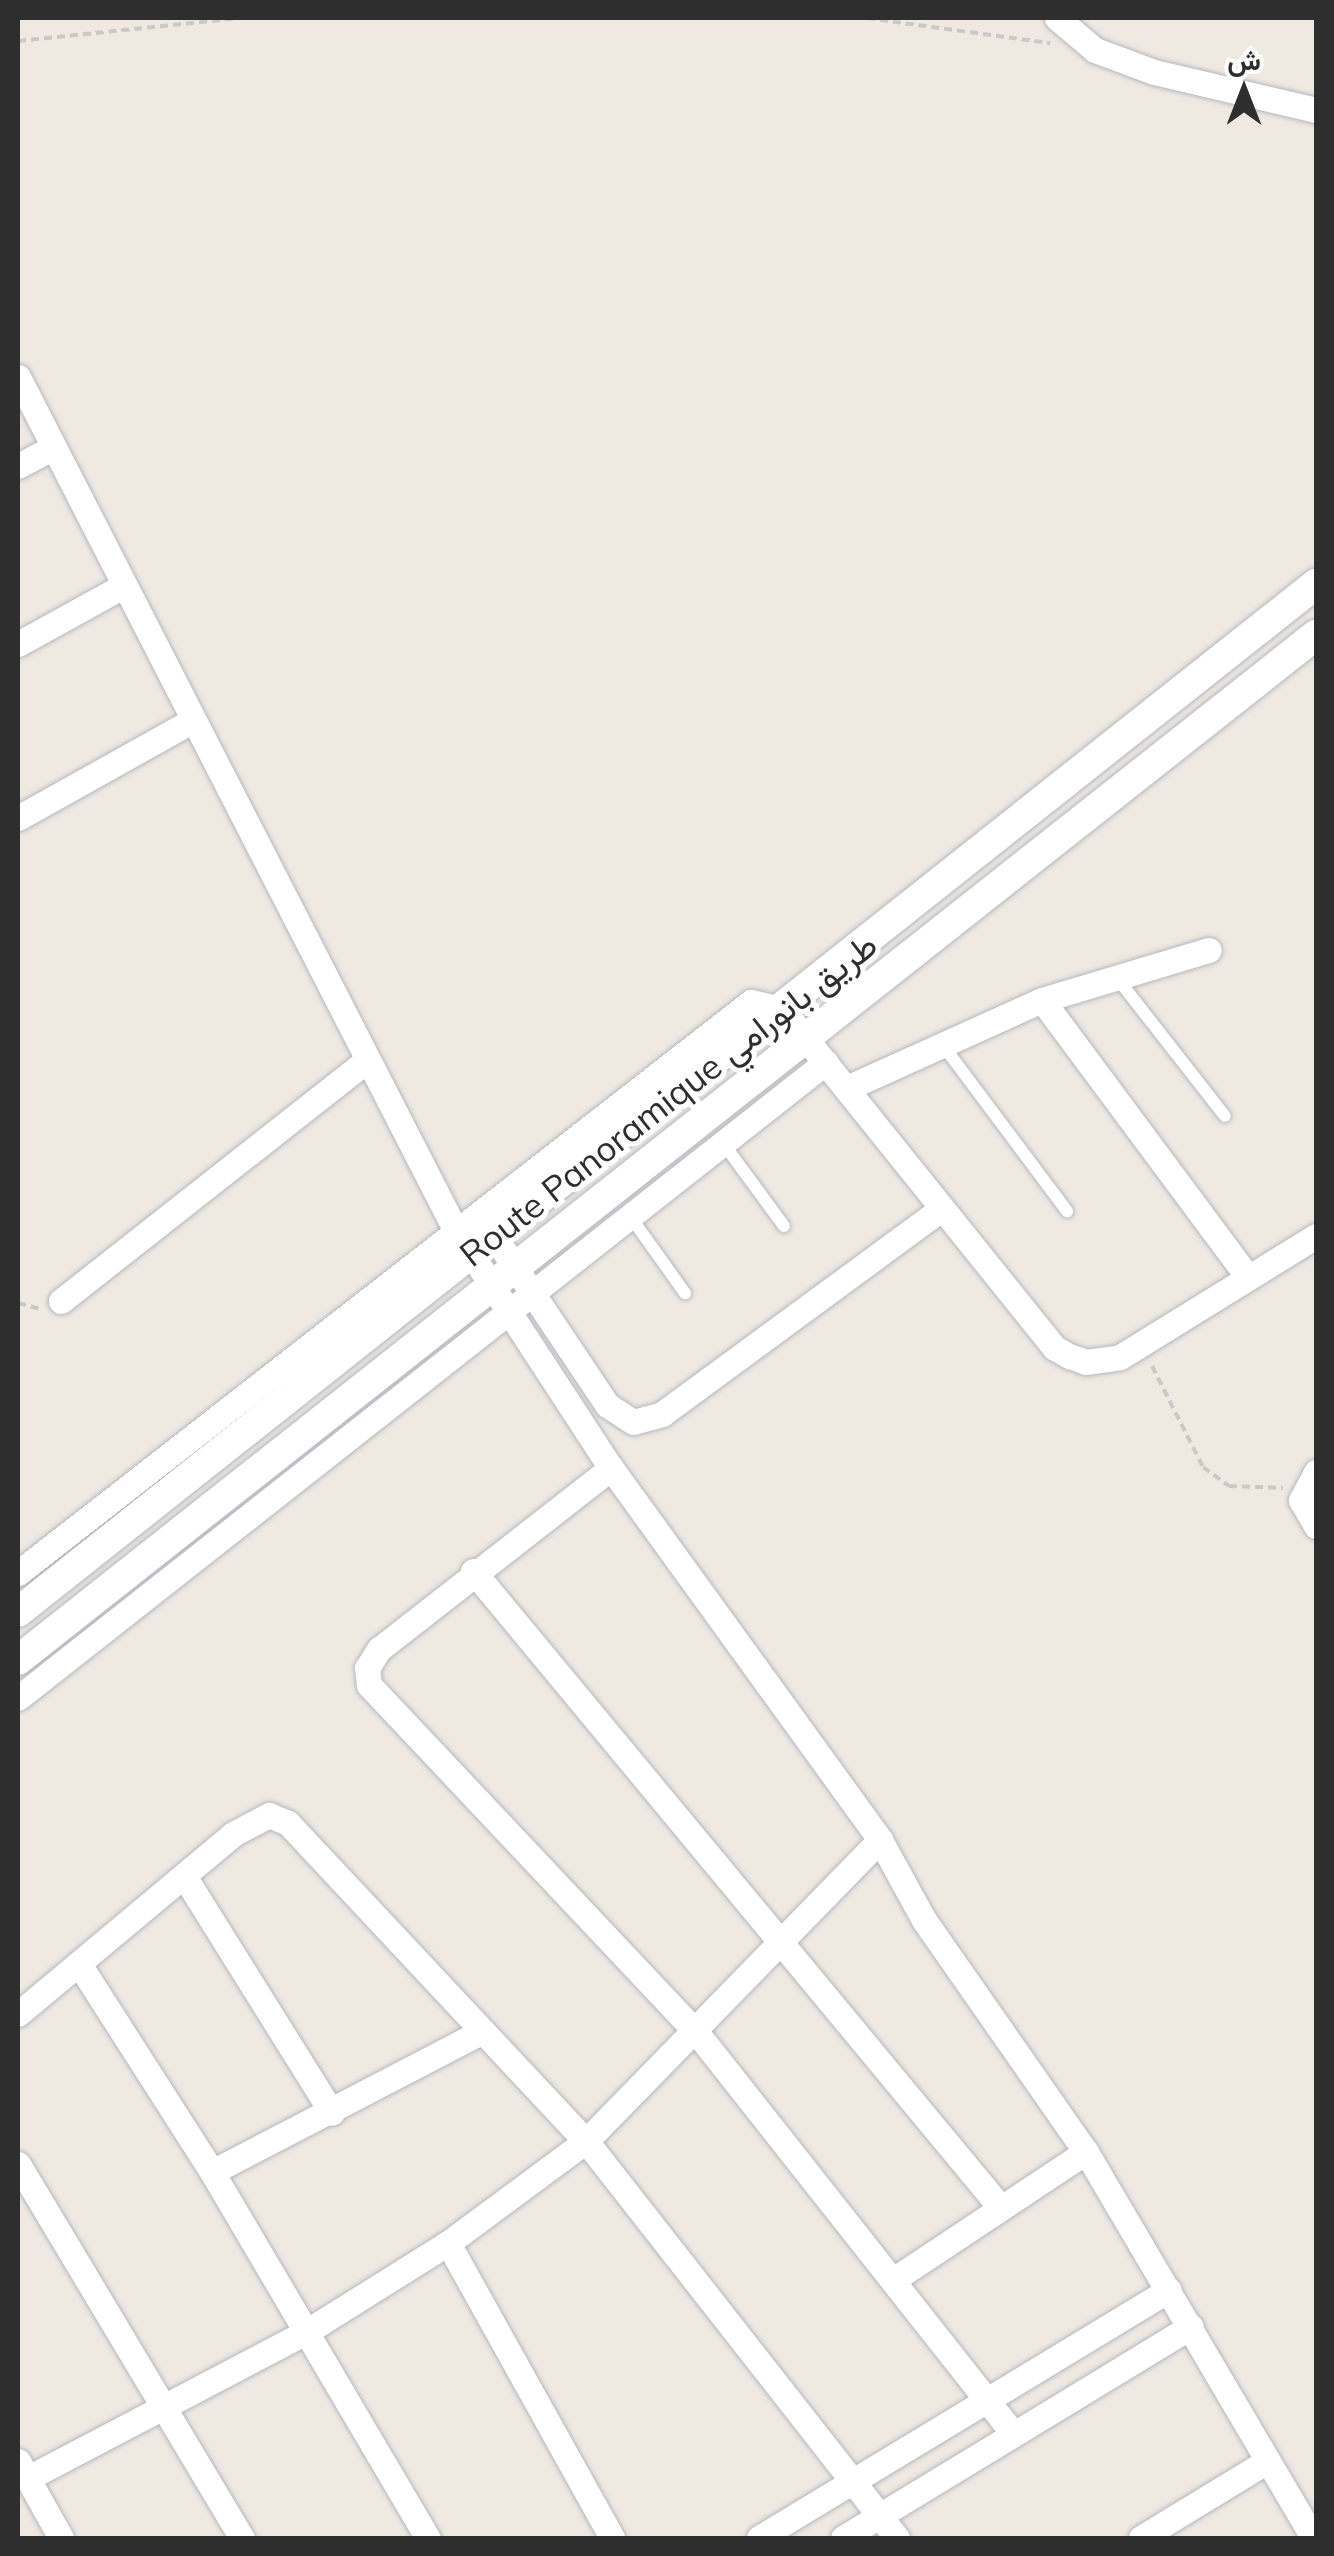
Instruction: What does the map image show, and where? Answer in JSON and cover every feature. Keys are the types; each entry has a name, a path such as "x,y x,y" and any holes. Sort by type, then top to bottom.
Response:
{"street":[{"path":"1057,18 1095,50 1202,87 1316,110"},
{"path":"18,377 366,1061 475,1233 498,1300 611,1468 880,1840 924,1920 1086,2152 1313,2538"},
{"path":"18,466 53,447"},
{"name":"Route Panoramique طريق بانورامي","path":"18,1612 475,1233 782,1009 1316,584"},
{"path":"18,644 123,586"},
{"name":"Route Panoramique طريق بانورامي","path":"18,1660 498,1300 515,1267 816,1050 1316,635"},
{"path":"18,818 192,720"},
{"path":"846,1088 940,1042 1042,1000 1210,950"},
{"path":"1042,1000 1247,1276"},
{"path":"782,1009 1055,1348 1086,1362 1106,1362 1142,1343 1316,1236"},
{"path":"18,1698 498,1300 532,1293 723,1143 816,1050"},
{"path":"60,1301 366,1061"},
{"path":"475,1233 515,1267 618,1417 648,1420 941,1209"},
{"path":"18,1573 475,1233"},
{"path":"611,1468 379,1648 367,1668 369,1684 697,2033 896,2278 1012,2432"},
{"path":"1309,1480 1304,1510 1316,1526"},
{"path":"473,1572 1000,2208"},
{"path":"18,2014 256,1818 277,1818 586,2141 896,2538"},
{"path":"61,2538 22,2469 160,2407 306,2332 448,2243 586,2141 782,1948 880,1840"},
{"path":"184,1876 332,2113"},
{"path":"79,1964 212,2172 428,2538"},
{"path":"212,2172 332,2113 483,2031"},
{"path":"896,2278 1086,2152"},
{"path":"18,2164 160,2407 242,2538"},
{"path":"448,2243 612,2538"},
{"path":"759,2538 1169,2290"},
{"path":"843,2538 1191,2326"},
{"path":"1142,2538 1268,2461"}],"lane":[{"path":"1116,976 1224,1116"},
{"path":"940,1042 1067,1211"},
{"path":"723,1143 784,1226"},
{"path":"630,1216 685,1293"}],"path":[{"path":"18,41 240,18"},
{"path":"867,18 1095,50"},
{"path":"1142,1343 1202,1467 1228,1486 1309,1480"}]}
